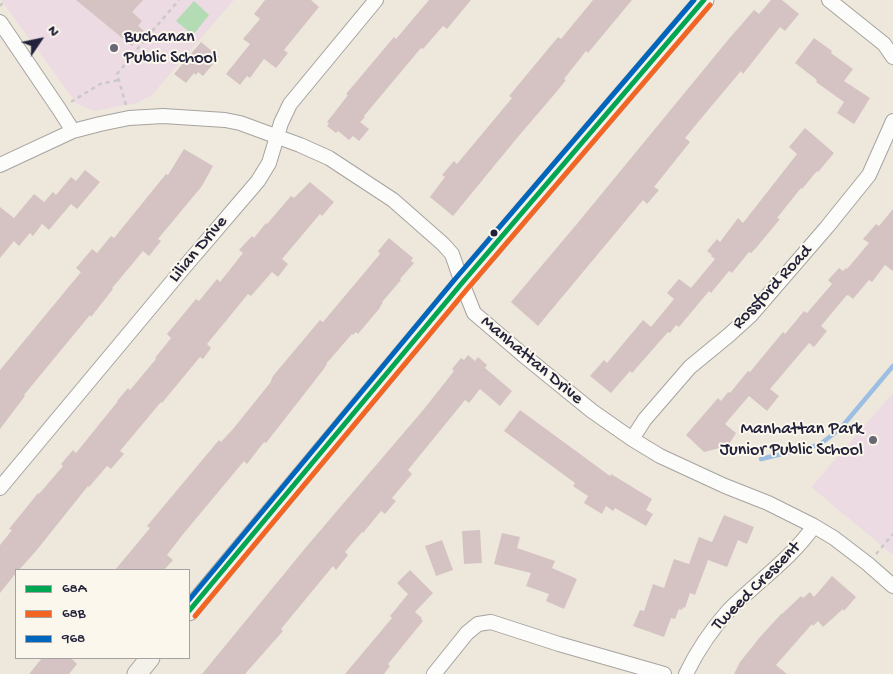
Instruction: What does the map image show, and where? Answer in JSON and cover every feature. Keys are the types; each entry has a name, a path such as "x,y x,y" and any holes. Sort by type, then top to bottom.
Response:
{"main road":[{"path":"190,610 462,283 704,0"},
{"path":"137,674 149,659"}],"street":[{"name":"Lilian Drive","path":"0,488 258,181 269,163 276,137 290,104 376,0"},
{"path":"829,0 884,44 893,57"},
{"path":"0,22 73,131"},
{"name":"Manhattan Drive","path":"0,165 73,131 129,118 163,116 225,120 240,123 329,158 393,200 443,244 452,254 474,313 592,411 660,456 725,486 768,503 814,526 834,538 893,586"},
{"name":"Rossford Road","path":"632,439 645,419 690,367 751,315 827,227 869,175 893,122"},
{"name":"Tweed Crescent","path":"686,674 714,628 730,610 804,540 814,526"},
{"path":"434,674 467,633 478,624 491,622 550,642 664,674"}],"path":[{"path":"0,6 5,0"},
{"path":"129,118 118,74 179,0"},
{"path":"59,109 100,84 119,80"},
{"path":"868,564 893,534"}],"shaded area":[{"name":"Buchanan Public School","path":"1,0 234,0 151,96 137,103 94,111 77,104"},
{"name":"Manhattan Park Junior Public School","path":"893,393 893,555 811,487"}],"green space":[{"path":"194,1 209,15 193,35 176,21"}],"building":[{"path":"76,0 143,0 132,12 142,21 138,26 144,31 132,46"},
{"path":"265,0 311,0 319,7 284,50 288,53 276,68 264,59 250,78 247,76 240,85 226,74 250,44 243,39 260,19 254,14"},
{"path":"429,0 471,0 447,29 443,26 423,49 421,48 364,116 360,122 369,129 359,141 353,136 349,140 338,131 336,133 327,126 329,123 327,122 348,95 346,94 394,37 396,39"},
{"path":"593,0 632,0 588,53 586,51 564,79 566,80 558,90 453,216 430,197 445,177 442,175 454,161 457,164 512,98 509,96 558,37 561,39"},
{"path":"771,0 782,0 799,14 785,31 780,27 743,74 741,71 709,109 685,138 690,142 654,187 659,190 647,204 643,200 538,326 511,302 728,40 754,10 759,14"},
{"path":"814,38 853,69 844,81 870,98 854,124 837,113 844,102 816,82 817,80 795,63"},
{"path":"201,42 219,57 203,76 198,72 196,75 194,73 186,83 174,74"},
{"path":"805,128 834,153 801,188 777,218 780,219 756,248 751,253 749,252 732,273 729,271 711,293 709,291 679,327 676,325 670,333 668,332 632,373 630,371 611,393 590,376 604,360 607,363 643,320 651,327 674,299 667,293 679,279 691,288 715,259 707,251 717,239 720,242 738,218 743,223 797,154 789,147"},
{"path":"184,149 213,166 202,186 158,239 161,241 149,256 143,251 112,288 91,317 90,315 24,395 0,429 0,370 81,272 76,268 92,249 97,253 111,236 114,238 166,174 168,175"},
{"path":"85,170 100,182 77,209 71,204 49,230 42,224 33,236 30,233 19,246 14,241 0,258 0,207 14,218 34,194 44,202 53,192 56,195 71,177 76,181"},
{"path":"310,182 334,202 322,216 320,214 282,259 288,264 278,277 272,272 251,296 248,294 207,344 211,348 203,359 200,357 120,451 124,454 111,469 107,466 88,486 36,551 20,569 15,569 15,574 0,593 0,545 12,530 9,529 63,466 61,464 73,450 76,453 128,388 130,390 156,359 171,338 167,334 196,299 199,301 217,279 220,282 243,253 239,250 252,236 254,238 291,196 294,198"},
{"path":"893,209 893,271 885,265 872,282 869,280 853,299 848,295 846,296 821,326 827,331 814,347 809,343 770,389 779,396 767,411 749,396 725,424 736,433 728,446 704,452 686,435 718,398 721,401 748,371 750,372 783,332 785,334 804,311 807,313 832,284 828,280 839,268 843,271 847,269 869,243 863,239 876,224 879,226"},
{"path":"389,238 413,258 411,261 414,263 358,334 356,332 352,334 326,364 266,443 264,442 247,464 244,461 184,533 167,555 173,560 165,569 116,569 150,528 147,526 219,440 221,442 233,429 270,383 273,376 320,320 323,322 380,254 378,251"},
{"path":"468,355 475,361 478,357 487,365 485,368 512,391 500,406 480,389 469,403 465,400 408,470 412,474 392,498 396,501 385,514 381,511 362,532 345,552 348,555 336,570 333,566 281,629 283,631 245,674 202,674 307,546 424,409 454,371 452,369 461,358 464,360"},
{"path":"520,410 610,476 611,474 652,499 646,510 653,514 646,526 615,508 613,511 606,506 602,514 584,503 588,496 573,486 575,483 504,431"},
{"path":"724,515 754,527 747,544 738,540 727,567 708,560 695,595 690,593 685,608 679,609 675,619 671,618 664,637 633,626 640,610 644,611 653,584 664,588 674,559 689,564 699,537 712,542"},
{"path":"480,530 482,563 464,564 462,531"},
{"path":"502,533 520,537 517,548 555,561 552,568 577,579 564,609 546,601 549,594 526,586 531,573 494,564"},
{"path":"442,540 453,570 436,576 425,546"},
{"path":"410,570 433,593 415,612 423,621 388,664 390,666 384,674 345,674 392,618 390,616 408,594 397,583"},
{"path":"832,576 856,597 844,611 843,609 823,627 818,621 813,626 812,624 776,665 787,674 734,674 740,662 782,613 801,596 803,598 810,592 814,597"},
{"path":"41,659 72,659 77,664 69,674 29,674"}],"waterway":[{"path":"761,459 819,445 840,429 893,366"}],"transit line":[{"name":"968","path":"190,599 456,278 694,0"},
{"name":"68A","path":"190,610 462,283 704,0"},
{"name":"68B","path":"195,616 468,288 710,5"}],"place":[{"name":"Buchanan Public School","path":"114,48"},
{"name":"Manhattan Park Junior Public School","path":"873,440"}]}
